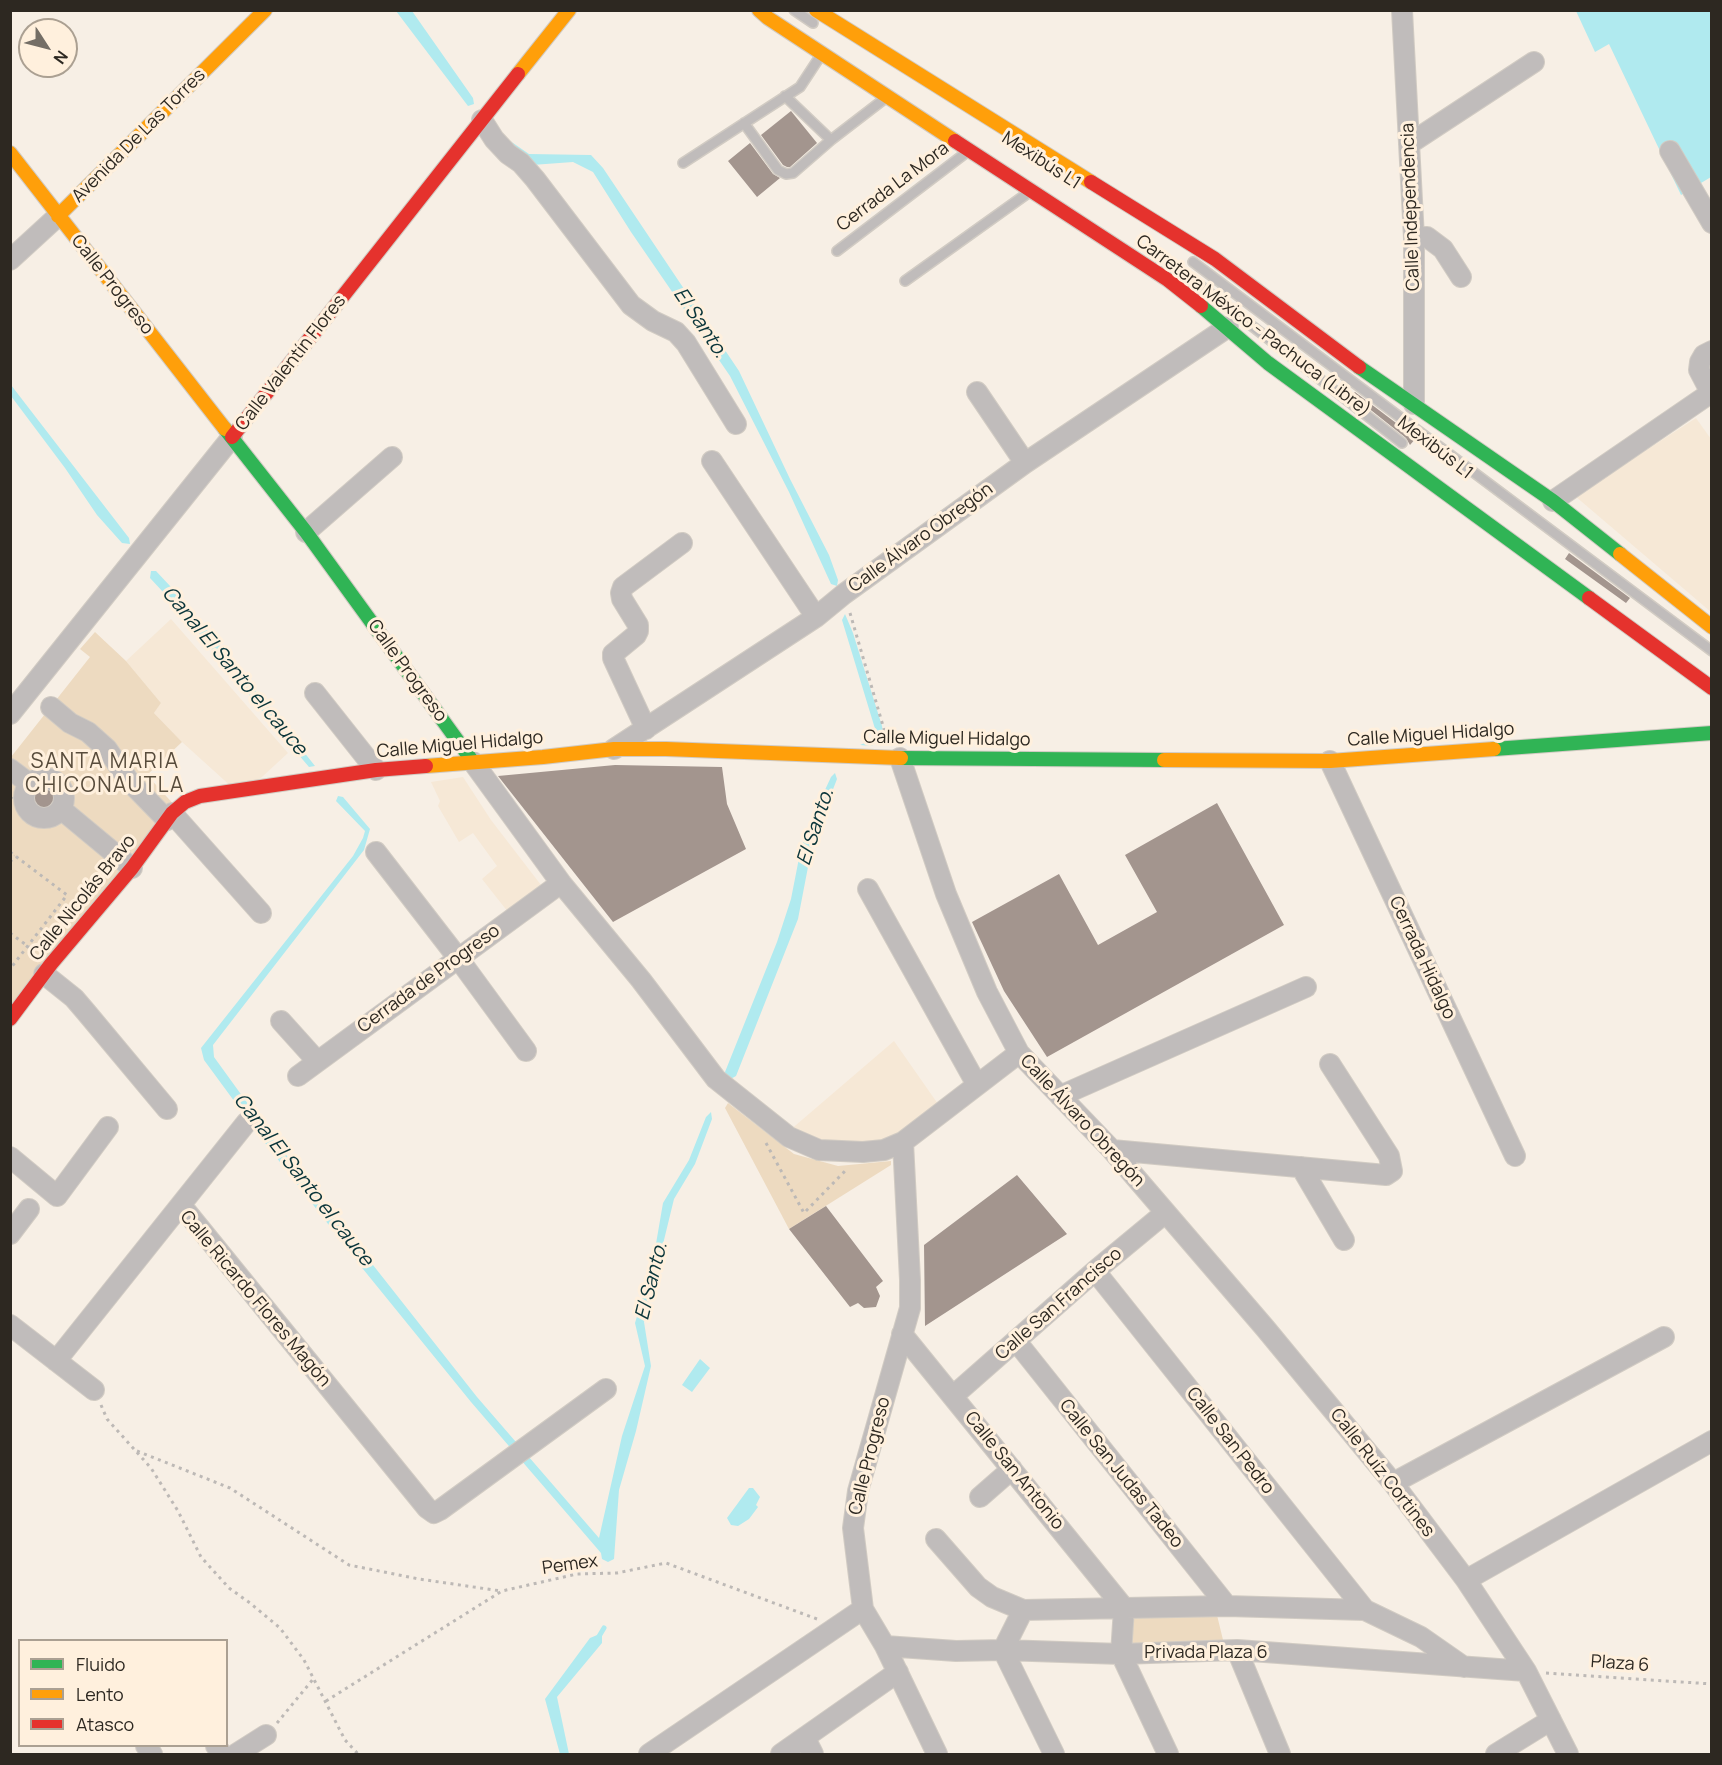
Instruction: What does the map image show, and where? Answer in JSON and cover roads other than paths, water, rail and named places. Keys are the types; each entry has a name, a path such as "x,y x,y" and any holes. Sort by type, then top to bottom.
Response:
{"street":[{"name":"Avenida De Las Torres","path":"10,260 58,216 265,10"},
{"name":"Calle Valentín Flores","path":"10,714 569,10"},
{"name":"Carretera México - Pachuca (Libre)","path":"759,10 1168,280 1228,327 1268,363 1712,688"},
{"name":"Carretera México - Pachuca (Libre)","path":"816,10 844,22 1215,259 1348,359 1553,501 1712,627"},
{"name":"Calle Independencia","path":"1402,10 1414,238 1414,404"},
{"path":"1409,144 1534,62"},
{"path":"482,120 494,139 535,179 631,305 653,321 676,332 686,343 736,424"},
{"path":"1670,150 1712,223"},
{"name":"Calle Progreso","path":"10,153 306,532 561,883 641,980 716,1079 789,1137 819,1150 863,1152 884,1150 903,1142 1019,1053"},
{"path":"1414,238 1427,237 1443,249 1461,277"},
{"name":"Calle Álvaro Obregón","path":"614,749 816,617 844,594 1025,463 1228,327"},
{"path":"1553,501 1711,393 1699,370 1704,355 1712,351"},
{"path":"977,392 1025,463"},
{"path":"306,532 392,457"},
{"path":"712,461 816,617"},
{"path":"646,729 613,658 613,654 638,631 638,625 622,599 621,593 623,587 682,543"},
{"path":"315,693 376,770"},
{"path":"51,707 70,723 88,732 106,749 129,782 175,812 261,913"},
{"name":"Calle Miguel Hidalgo","path":"175,812 200,796 376,770 614,749 893,758 1330,761 1712,733"},
{"name":"Calle Álvaro Obregón","path":"893,758 987,992 1019,1053 1112,1150 1166,1213"},
{"name":"Cerrada Hidalgo","path":"1330,761 1515,1156"},
{"path":"10,769 30,784"},
{"path":"46,777 58,783 65,795 61,809 57,814 45,818 33,815 25,805 24,798 30,784 38,778 46,777"},
{"path":"61,809 132,868"},
{"name":"Calle Nicolás Bravo","path":"10,1019 175,812"},
{"path":"376,852 526,1051"},
{"name":"Cerrada de Progreso","path":"298,1076 561,883"},
{"path":"868,889 977,1085"},
{"path":"48,969 167,1109"},
{"path":"1060,1096 1306,987"},
{"path":"281,1021 317,1061"},
{"path":"1112,1150 1386,1175 1392,1171 1389,1156 1330,1064"},
{"path":"181,1205 246,1123"},
{"path":"10,1157 57,1196 108,1127"},
{"name":"Calle Progreso","path":"903,1142 910,1308 858,1491 853,1528 863,1609 885,1646 937,1755"},
{"path":"1301,1167 1344,1240"},
{"name":"Calle Ricardo Flores Magón","path":"56,1361 181,1205 427,1508 434,1513 606,1389"},
{"path":"10,1234 29,1209"},
{"name":"Calle San Francisco","path":"953,1396 1095,1271 1166,1213"},
{"name":"Calle Ruíz Cortines","path":"1166,1213 1393,1483 1466,1580 1526,1671 1568,1755"},
{"name":"Calle San Pedro","path":"1095,1271 1365,1610"},
{"path":"10,1325 94,1390"},
{"name":"Calle San Antonio","path":"902,1334 1125,1608"},
{"path":"1393,1483 1664,1337"},
{"name":"Calle San Judas Tadeo","path":"1016,1341 1227,1606"},
{"path":"1466,1580 1712,1441"},
{"path":"980,1497 1012,1469"},
{"path":"936,1539 978,1587 992,1597 1023,1610 1227,1606 1365,1610 1421,1637 1464,1667"},
{"path":"1125,1608 1121,1654 1168,1755"},
{"path":"649,1755 863,1609"},
{"path":"1023,1610 1003,1650 1054,1755"},
{"name":"Privada Plaza 6","path":"885,1646 956,1651 1003,1650 1121,1654 1237,1650 1526,1671"},
{"path":"1237,1650 1280,1755"},
{"path":"781,1755 809,1746 898,1672"},
{"path":"1497,1755 1551,1720"},
{"path":"236,1755 266,1735"}],"lane":[{"path":"791,14 821,33"},
{"path":"682,163 800,87 822,53"},
{"path":"785,96 831,140"},
{"path":"744,123 778,170 786,174 793,172 888,96"},
{"name":"Cerrada La Mora","path":"837,251 970,150"},
{"path":"905,281 1032,190"},
{"name":"Mexibús L1","path":"1188,259 1712,651"},
{"name":"Mexibús L1","path":"1183,273 1410,449"},
{"path":"1524,537 1675,649"}],"water":[{"path":"396,11 412,11 473,98 474,104 468,106"},
{"path":"1576,11 1711,11 1711,177 1681,195 1609,44 1595,52"},
{"path":"500,134 529,154 591,155 603,168 739,371 829,555 838,580 837,586 831,584 789,492 730,376 631,232 593,172 573,162 532,165"},
{"path":"11,385 129,538 130,544 122,543 97,515 11,396"},
{"name":"Canal El Santo el cauce","path":"151,571 156,571 185,602 315,766 309,767 286,740 177,607 150,578"},
{"path":"845,614 882,726 883,733 872,746 860,745 871,740 876,732 842,620"},
{"path":"835,773 837,779 813,841 798,919 736,1076 727,1081 725,1072 777,942 791,899 801,848 818,805"},
{"name":"Canal El Santo el cauce","path":"338,796 343,797 370,829 364,850 213,1045 214,1057 269,1133 477,1397 599,1538 622,1436 645,1366 635,1323 652,1267 663,1203 689,1160 706,1117 711,1112 712,1119 695,1164 674,1199 644,1322 651,1366 619,1490 614,1559 608,1562 602,1559 601,1553 471,1402 363,1269 204,1060 201,1048 353,856 363,838 365,831 336,801"},
{"path":"700,1359 710,1368 692,1392 682,1385"},
{"path":"749,1488 753,1488 760,1497 756,1505 758,1507 749,1519 738,1526 731,1525 727,1518"},
{"path":"602,1633 602,1643 557,1697 569,1754 560,1754 545,1699 590,1638"}],"waterway":[{"name":"El Santo.","path":"598,1638 604,1628"}],"district":[{"name":"SANTA MARIA CHICONAUTLA","path":"105,774"}]}
